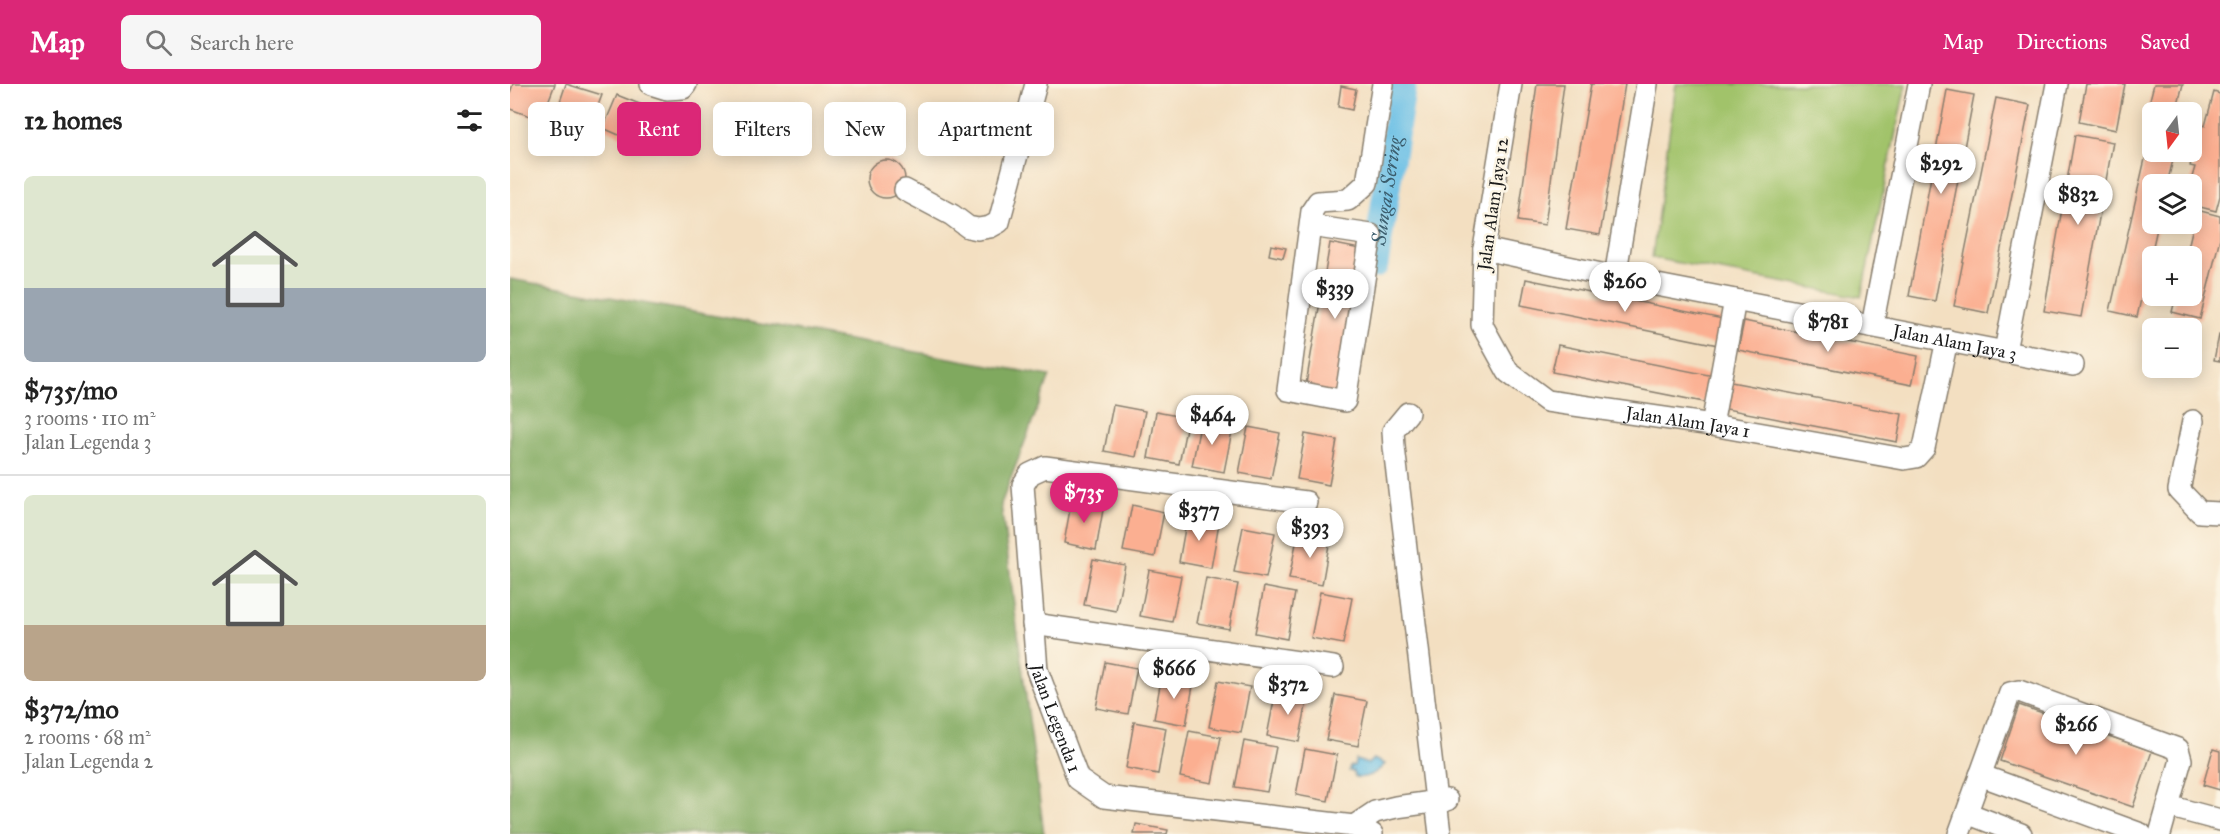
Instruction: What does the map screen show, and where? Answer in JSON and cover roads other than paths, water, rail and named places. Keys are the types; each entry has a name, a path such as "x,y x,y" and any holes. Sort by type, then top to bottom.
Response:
{"street":[{"path":"651,84 667,89 683,88 686,84"},
{"path":"905,190 952,215 968,227 978,229 990,227 999,222 1036,84"},
{"path":"1311,226 1371,235 1345,401 1288,390 1312,211 1318,202 1348,200 1367,183 1383,84"},
{"name":"Jalan Alam Jaya 12","path":"1482,326 1485,249 1511,84"},
{"path":"1615,277 1647,84"},
{"path":"1872,326 1919,84"},
{"path":"2005,351 2054,84"},
{"name":"Jalan Alam Jaya 3","path":"1485,249 1615,277 2073,365"},
{"path":"1712,425 1735,300"},
{"name":"Jalan Alam Jaya 1","path":"1482,326 1508,372 1547,401 1712,425 1904,459 1916,457 1924,448 1947,340"},
{"path":"1407,413 1393,431 1393,439 1442,801 1444,833"},
{"path":"2193,421 2179,490 2200,512 2220,513"},
{"name":"Jalan Legenda 1","path":"1306,502 1045,467 1030,474 1023,485 1037,670 1078,779 1104,797 1363,830"},
{"path":"1033,624 1333,668"},
{"path":"1959,834 2010,693 2019,691 2178,749 2181,760 2160,834"},
{"path":"1980,775 2141,834"},
{"path":"1363,830 1375,812 1442,801"},
{"path":"2168,806 2220,820"},
{"path":"1967,813 2021,834"}],"water":[{"path":"1373,759 1385,764 1372,775 1355,777 1353,771 1349,771 1350,766 1354,766 1356,760 1368,764"}],"waterway":[{"name":"Sungai Sering","path":"1375,265 1403,84"}]}
